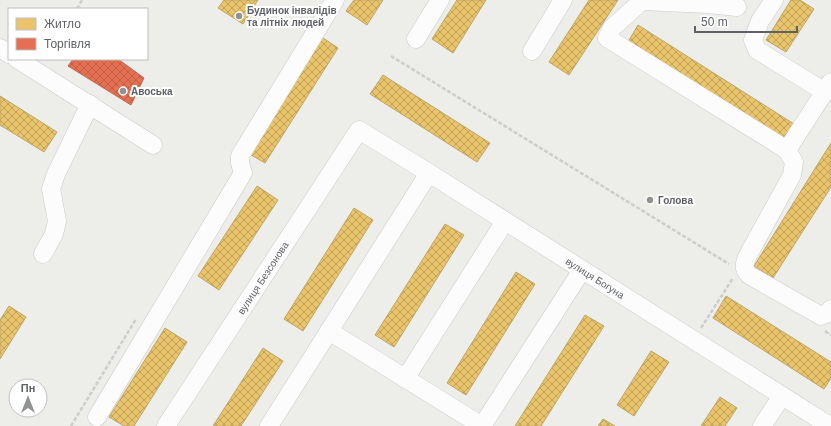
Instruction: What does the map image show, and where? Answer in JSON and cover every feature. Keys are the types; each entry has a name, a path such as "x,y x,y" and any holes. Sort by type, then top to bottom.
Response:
{"street":[{"path":"97,418 243,173 240,163 240,156 335,0"},
{"path":"416,39 440,0"},
{"path":"532,51 563,0"},
{"path":"774,0 760,21 754,40 757,50 828,87 787,150"},
{"path":"760,21 736,4 642,1 612,28 607,38 787,150 794,162 792,175 746,257 744,265 745,270 749,275 821,316 828,314 831,310"},
{"path":"19,60 153,145"},
{"path":"43,254 54,234 57,221 51,189 56,174 90,104"},
{"name":"вулиця Богуна","path":"358,130 429,173 830,426"},
{"name":"вулиця Безсонова","path":"166,426 358,130"},
{"path":"269,426 429,173"},
{"path":"405,379 505,221"},
{"path":"329,332 482,426 582,270"},
{"path":"762,426 782,396"}],"path":[{"path":"391,56 732,265"},
{"path":"693,340 734,275"}],"building: Житло":[{"name":"Будинок інвалідів та літніх людей","path":"224,0 258,0 243,24 218,8"},
{"path":"354,0 383,0 367,25 346,11"},
{"path":"457,0 486,0 453,53 432,39"},
{"path":"589,0 618,0 569,75 549,62"},
{"path":"791,0 800,0 814,9 786,52 766,40"},
{"path":"638,25 794,124 780,145 625,47"},
{"path":"320,36 338,48 265,163 246,152"},
{"path":"383,75 490,143 477,162 370,94"},
{"path":"0,96 57,132 44,152 0,125"},
{"path":"831,143 831,187 773,278 754,266"},
{"path":"257,186 278,200 219,290 198,276"},
{"path":"354,208 373,220 303,331 284,319"},
{"path":"445,224 464,235 394,347 375,335"},
{"path":"516,272 535,284 466,395 447,383"},
{"path":"726,296 831,362 831,378 824,389 713,318"},
{"path":"9,306 26,317 0,359 0,320"},
{"path":"585,315 604,326 541,426 515,426"},
{"path":"165,328 187,342 134,426 124,426 109,417"},
{"path":"263,348 283,361 241,426 213,426"},
{"path":"651,351 669,362 634,416 617,405"},
{"path":"720,397 737,408 725,426 701,426"},
{"path":"603,419 615,426 598,426"}],"building: Торгівля":[{"name":"Авоська","path":"72,60 119,60 144,78 131,105 68,66"}],"place":[{"name":"Будинок інвалідів та літніх людей","path":"239,16"},
{"name":"Авоська","path":"123,91"},
{"name":"Голова","path":"650,200"}]}
